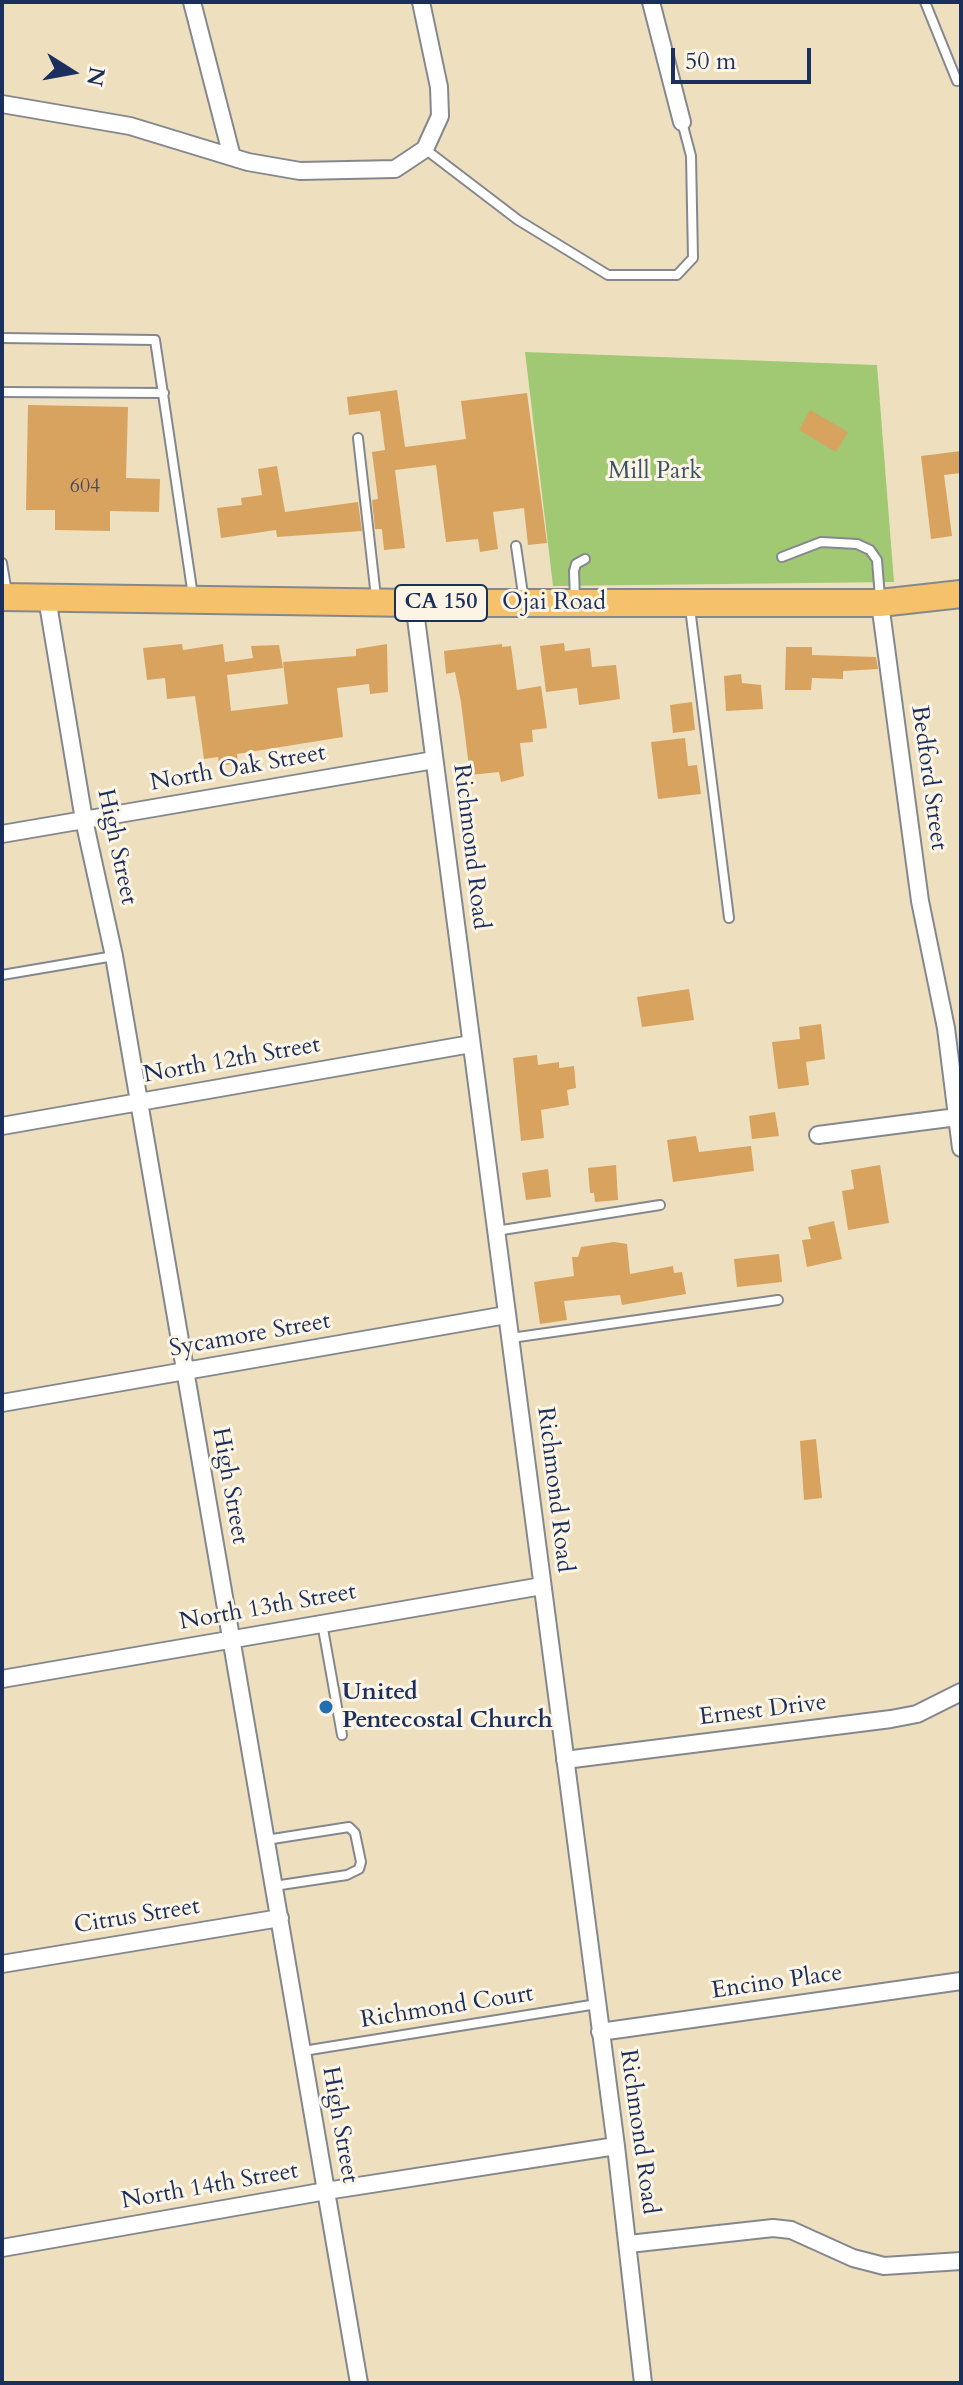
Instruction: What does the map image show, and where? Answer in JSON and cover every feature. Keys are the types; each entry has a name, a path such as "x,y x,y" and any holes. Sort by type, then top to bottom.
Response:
{"main road":[{"name":"Ojai Road","path":"5,597 414,603 880,603 961,594"}],"street":[{"path":"192,2 232,157"},
{"path":"2,104 130,126 232,157 300,171 395,169 425,149 438,123 441,97 421,2"},
{"path":"651,2 682,122"},
{"name":"High Street","path":"47,598 84,820 114,956 359,2383"},
{"name":"Richmond Road","path":"414,603 629,2244 643,2383"},
{"name":"Bedford Street","path":"880,603 920,901 946,1028 961,1148"},
{"name":"North Oak Street","path":"2,834 434,760"},
{"name":"North 12th Street","path":"2,1126 471,1044"},
{"path":"818,1135 957,1117"},
{"name":"Sycamore Street","path":"2,1403 506,1315"},
{"name":"North 13th Street","path":"2,1679 542,1586"},
{"name":"Ernest Drive","path":"565,1760 891,1719 917,1714 961,1692"},
{"name":"Citrus Street","path":"2,1964 280,1918"},
{"name":"Encino Place","path":"600,2032 961,1981"},
{"name":"North 14th Street","path":"2,2248 326,2191 616,2146"},
{"path":"629,2244 773,2228 791,2230 853,2258 884,2266 961,2261"}],"lane":[{"path":"925,2 957,81 961,79"},
{"path":"425,149 518,220 608,275 677,275 693,258 691,156 682,122"},
{"path":"2,338 155,340 193,600"},
{"path":"2,392 164,393"},
{"path":"358,438 376,602"},
{"path":"782,557 821,542 857,544 870,550 877,560 880,603"},
{"path":"516,546 524,602"},
{"path":"575,602 574,571 576,564 585,559"},
{"path":"2,563 5,597"},
{"path":"689,603 729,918"},
{"path":"2,975 114,956"},
{"path":"495,1231 660,1205"},
{"path":"510,1338 778,1300"},
{"path":"321,1622 342,1735"},
{"path":"265,1840 349,1827 355,1833 361,1862 359,1869 347,1875 274,1886"},
{"name":"Richmond Court","path":"303,2051 597,2004"}],"green space":[{"name":"Mill Park","path":"525,352 877,365 894,582 553,586"}],"building":[{"path":"397,390 405,447 466,439 461,401 527,393 547,543 528,545 524,508 493,512 498,549 480,552 478,539 446,542 436,465 395,470 405,548 384,550 382,529 375,529 372,500 378,499 372,452 385,450 380,411 349,415 347,397"},
{"path":"28,405 128,407 126,478 160,479 159,512 110,511 110,531 55,530 55,510 26,510"},
{"path":"810,410 848,432 836,452 799,430"},
{"path":"961,451 961,473 944,475 952,536 931,539 921,456"},
{"path":"277,466 285,512 358,502 362,531 277,537 276,530 221,538 217,508 242,505 241,498 262,495 258,469"},
{"path":"564,643 565,651 590,648 592,667 616,665 620,699 579,705 577,688 546,692 540,646"},
{"path":"182,644 183,650 223,644 225,662 253,658 251,646 279,645 283,668 227,675 231,711 288,704 283,662 356,656 356,649 387,644 388,692 370,694 369,684 337,688 343,737 237,754 238,763 219,766 218,757 204,759 195,696 167,699 165,678 147,680 143,648"},
{"path":"502,644 502,647 511,646 517,690 541,686 547,728 532,730 533,742 520,743 524,776 501,782 499,772 470,775 455,672 446,674 444,651"},
{"path":"786,647 812,647 812,655 876,657 878,669 843,671 843,679 812,678 811,690 785,690"},
{"path":"741,674 742,683 761,685 763,709 726,711 724,676"},
{"path":"692,702 695,730 673,733 670,705"},
{"path":"685,738 688,766 697,765 701,794 658,799 651,742"},
{"path":"689,989 694,1020 642,1027 637,997"},
{"path":"821,1024 825,1059 806,1062 809,1085 778,1089 772,1042 800,1039 799,1027"},
{"path":"537,1055 538,1065 559,1062 559,1068 574,1066 576,1088 567,1090 569,1105 541,1110 544,1138 521,1141 513,1058"},
{"path":"775,1112 779,1136 752,1139 749,1116"},
{"path":"696,1136 699,1152 751,1146 754,1171 673,1182 667,1140"},
{"path":"616,1165 618,1200 595,1202 594,1193 590,1193 588,1168"},
{"path":"880,1165 889,1223 848,1230 842,1191 854,1189 851,1170"},
{"path":"548,1169 551,1197 526,1200 522,1173"},
{"path":"834,1221 842,1259 807,1267 802,1240 811,1239 808,1227"},
{"path":"614,1242 627,1244 630,1274 673,1266 674,1273 682,1272 686,1294 622,1305 620,1295 564,1301 567,1320 540,1324 534,1282 574,1276 572,1257 578,1257 581,1247"},
{"path":"779,1254 782,1282 737,1287 734,1259"},
{"path":"816,1439 822,1498 804,1500 800,1441"}],"place":[{"name":"United Pentecostal Church","path":"326,1707"}]}
